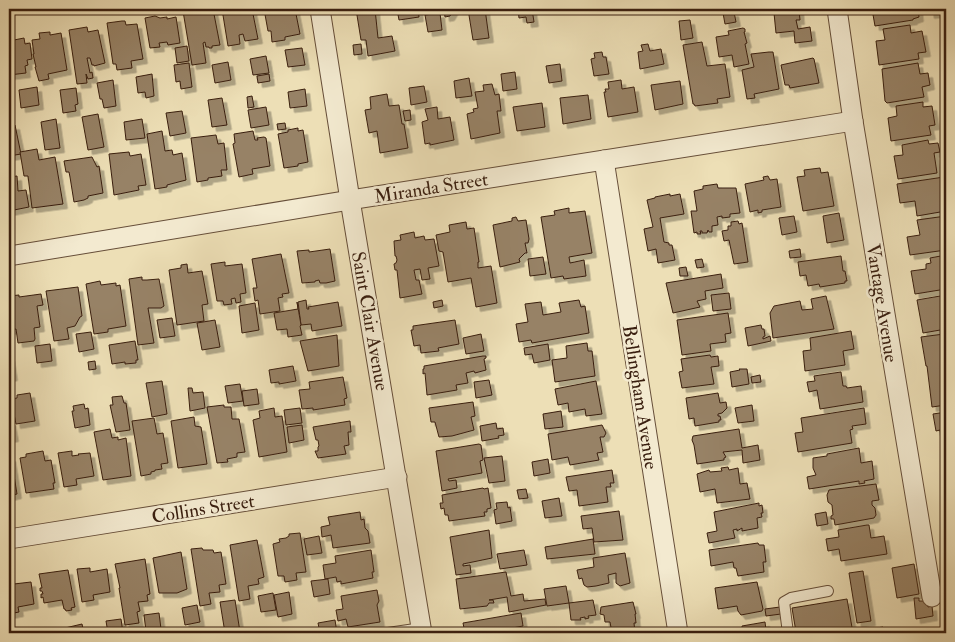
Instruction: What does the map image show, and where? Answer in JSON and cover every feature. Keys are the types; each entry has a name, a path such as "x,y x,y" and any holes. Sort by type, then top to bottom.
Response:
{"street":[{"name":"Saint Clair Avenue","path":"320,9 422,631"},
{"name":"Vantage Avenue","path":"837,9 853,121 932,597"},
{"name":"Miranda Street","path":"9,256 853,121"},
{"name":"Bellingham Avenue","path":"604,160 678,633"},
{"name":"Collins Street","path":"9,539 397,476"}],"lane":[{"path":"788,633 784,602 791,598 828,591"},
{"path":"388,633 422,631"}],"building":[{"path":"213,9 220,45 209,48 206,47 205,42 203,43 206,63 192,65 183,11"},
{"path":"222,9 252,9 258,39 245,41 243,34 239,35 240,44 228,46"},
{"path":"264,9 295,9 300,34 285,37 285,40 272,42 271,31 268,31"},
{"path":"356,9 375,9 378,38 392,36 395,51 368,56 366,40 361,40"},
{"path":"397,9 418,9 419,17 399,20"},
{"path":"444,9 454,9 450,16 445,17"},
{"path":"468,9 485,9 489,38 473,40"},
{"path":"518,9 532,9 534,22 527,23 526,17 519,18"},
{"path":"781,9 799,9 800,20 796,20 798,29 810,27 812,41 795,43 794,31 776,33 774,13 782,12"},
{"path":"872,9 918,9 919,17 913,20 875,26"},
{"path":"929,9 944,9 945,12 930,14"},
{"path":"734,12 736,22 725,24 723,13"},
{"path":"440,13 442,30 428,32 425,15"},
{"path":"155,16 160,18 167,17 167,19 176,17 180,43 168,45 167,42 159,43 160,47 150,48 145,18"},
{"path":"690,20 693,38 681,40 679,21"},
{"path":"125,21 126,25 137,24 143,59 131,61 132,68 117,70 116,64 113,64 107,23"},
{"path":"910,25 911,33 922,31 926,52 918,53 919,59 879,65 876,41 885,40 883,29"},
{"path":"87,27 88,32 98,30 105,63 94,66 90,58 87,58 93,78 88,79 86,74 87,83 77,84 69,30"},
{"path":"745,29 747,43 745,44 749,64 734,67 732,55 719,57 716,37 729,35 728,31"},
{"path":"50,32 50,35 61,33 67,70 48,74 49,79 39,81 35,67 32,40 40,39 39,33"},
{"path":"24,38 25,44 30,43 32,59 27,60 28,65 25,66 26,73 9,75 9,41"},
{"path":"702,42 707,66 725,64 730,97 717,99 718,103 695,106 693,104 683,45"},
{"path":"361,44 362,54 354,55 353,45"},
{"path":"648,44 650,51 661,49 664,64 640,69 638,52 643,51 641,45"},
{"path":"187,46 189,61 177,63 175,48"},
{"path":"302,48 305,65 288,67 285,50"},
{"path":"602,52 603,57 606,57 609,74 594,76 591,59 595,58 594,53"},
{"path":"773,52 779,89 754,94 755,98 747,99 742,70 754,67 751,54"},
{"path":"266,56 269,73 253,75 250,59"},
{"path":"813,58 819,83 790,88 789,85 785,85 781,65"},
{"path":"228,62 231,80 215,83 212,65"},
{"path":"189,63 192,87 181,89 180,81 176,82 174,65"},
{"path":"918,63 920,74 928,73 930,85 922,87 924,97 887,103 885,101 882,69"},
{"path":"560,64 562,81 549,83 546,66"},
{"path":"515,72 517,89 503,91 501,74"},
{"path":"152,74 154,96 146,98 145,92 138,93 136,77"},
{"path":"269,74 270,81 258,83 257,76"},
{"path":"469,78 472,96 456,98 454,81"},
{"path":"113,80 116,106 104,108 97,83"},
{"path":"621,80 622,89 634,87 638,112 608,117 605,89 609,89 608,82"},
{"path":"680,81 683,104 655,110 651,85"},
{"path":"492,84 495,95 499,94 501,111 497,111 500,133 471,139 467,114 474,112 473,109 478,108 475,92 484,91 483,85"},
{"path":"424,86 427,102 411,105 409,88"},
{"path":"37,87 39,105 21,108 19,90"},
{"path":"76,88 78,104 75,105 76,111 63,113 60,90"},
{"path":"305,89 307,106 290,108 288,92"},
{"path":"387,94 389,106 399,105 408,148 380,153 377,131 369,133 365,110 371,109 370,97"},
{"path":"588,95 591,119 563,124 560,98"},
{"path":"252,96 254,107 248,108 247,97"},
{"path":"222,98 227,125 212,127 208,100"},
{"path":"923,102 923,107 932,106 935,125 929,126 931,135 891,141 888,118 897,116 896,106"},
{"path":"542,103 545,127 517,131 513,107"},
{"path":"266,107 269,125 251,128 248,110"},
{"path":"437,107 438,119 450,117 454,140 430,145 430,143 425,144 422,122 428,120 425,109"},
{"path":"410,110 411,120 405,121 403,111"},
{"path":"182,111 186,133 170,136 166,113"},
{"path":"98,114 104,147 88,150 82,117"},
{"path":"56,119 60,148 45,150 41,122"},
{"path":"142,119 145,138 126,140 124,122"},
{"path":"285,123 286,129 278,130 277,124"},
{"path":"15,125 21,154 9,156 9,126"},
{"path":"298,128 298,131 303,130 308,162 284,168 278,134"},
{"path":"162,131 165,151 172,150 173,155 182,153 186,180 155,189 147,134"},
{"path":"253,131 255,140 258,140 257,138 266,138 270,166 252,169 253,174 239,177 233,144 235,143 234,134"},
{"path":"216,135 218,144 224,143 227,170 221,170 222,176 197,182 191,138"},
{"path":"928,140 929,144 938,143 940,152 934,153 937,173 898,179 894,156 903,155 902,145"},
{"path":"37,149 39,160 55,157 63,204 32,208 28,176 24,176 20,152"},
{"path":"129,152 130,156 141,154 146,185 138,186 139,190 114,195 109,154"},
{"path":"92,157 97,167 99,166 103,193 88,196 84,200 74,202 69,172 66,172 64,161"},
{"path":"820,168 821,173 828,172 834,206 803,211 797,177 805,176 804,170"},
{"path":"9,170 10,177 17,176 18,191 26,190 29,207 9,211"},
{"path":"768,176 770,180 777,179 781,207 762,210 762,212 758,213 758,210 750,212 745,184 764,180 763,177"},
{"path":"944,177 946,211 917,216 915,201 900,203 897,184"},
{"path":"717,184 718,188 736,188 740,213 730,214 730,217 717,217 718,225 712,226 712,232 708,230 707,233 700,231 701,234 694,233 691,211 697,211 694,191 703,189 703,186"},
{"path":"670,194 670,196 680,194 684,214 660,218 664,242 672,245 675,260 658,263 656,249 648,251 644,229 653,227 647,200"},
{"path":"569,208 569,213 585,211 592,253 569,257 570,263 584,260 586,276 564,279 563,276 551,278 541,217 555,215 554,211"},
{"path":"839,213 844,240 827,243 823,216"},
{"path":"794,216 797,232 782,235 779,218"},
{"path":"946,216 946,250 910,255 907,237 920,235 917,220"},
{"path":"516,217 518,221 526,220 529,239 528,243 525,243 527,253 519,259 520,262 500,267 493,225 512,221 512,218"},
{"path":"738,221 739,224 742,223 748,262 734,264 729,240 724,241 722,231 728,230 731,222"},
{"path":"466,222 467,229 474,228 479,262 478,268 491,266 497,303 476,307 471,278 448,282 443,252 439,251 436,235 450,232 449,225"},
{"path":"414,232 415,238 424,236 425,240 434,239 439,266 428,268 430,279 422,280 420,269 414,270 416,280 419,280 422,294 400,298 397,270 395,270 394,264 397,260 394,241 401,240 400,235"},
{"path":"330,249 335,281 320,283 319,280 302,283 297,251 309,250 309,252"},
{"path":"800,249 801,257 790,258 789,251"},
{"path":"281,254 289,293 282,294 283,297 278,298 280,311 260,314 258,300 255,301 253,288 257,288 252,259"},
{"path":"946,255 946,289 915,294 911,271 926,269 926,264 931,263 930,258"},
{"path":"841,256 843,271 845,271 847,281 845,283 820,287 819,284 808,286 806,275 800,276 798,262"},
{"path":"543,257 546,274 530,276 528,259"},
{"path":"702,259 704,267 697,268 695,260"},
{"path":"225,262 225,266 242,264 246,293 240,294 241,302 236,303 235,298 231,299 232,304 224,305 223,301 217,301 211,264"},
{"path":"187,264 188,273 202,271 208,304 202,305 204,321 177,325 169,270 181,268 181,265"},
{"path":"686,267 688,276 680,276 679,268"},
{"path":"721,274 723,288 705,291 706,299 697,301 700,307 673,313 666,283"},
{"path":"142,277 142,280 159,279 164,306 161,308 148,308 154,343 138,345 129,279"},
{"path":"100,281 101,285 116,283 116,286 120,285 126,326 94,334 86,284"},
{"path":"78,287 82,316 75,326 67,328 69,339 54,341 46,291"},
{"path":"729,293 731,309 713,311 711,295"},
{"path":"41,294 43,305 37,306 40,327 34,328 35,339 34,341 18,343 16,329 9,330 9,296 19,295 19,297"},
{"path":"946,295 946,329 923,333 917,300"},
{"path":"826,296 834,329 773,338 770,313 774,306 800,301 802,310 813,309 811,299"},
{"path":"306,300 307,309 309,309 308,307 338,302 342,326 312,331 311,324 301,325 298,302"},
{"path":"442,300 443,306 434,308 433,302"},
{"path":"579,300 581,307 585,306 589,333 532,343 531,340 519,342 516,324 528,322 525,304 541,302 543,315 561,312 559,303"},
{"path":"297,302 302,335 288,337 287,329 277,330 274,313 298,309"},
{"path":"255,303 259,330 242,333 239,306"},
{"path":"728,313 731,333 725,334 726,342 710,344 711,351 682,355 677,320"},
{"path":"172,318 175,336 160,338 157,320"},
{"path":"215,320 220,347 202,350 197,323"},
{"path":"455,320 459,344 438,348 439,351 421,353 420,345 414,346 411,330 413,330 413,326"},
{"path":"761,325 765,336 763,339 770,336 771,341 748,346 745,328"},
{"path":"851,331 854,349 843,351 845,365 805,371 803,351 811,350 810,338"},
{"path":"91,332 94,349 79,352 76,334"},
{"path":"481,334 484,351 466,354 463,338"},
{"path":"944,334 946,350 946,405 932,407 921,337"},
{"path":"337,335 339,366 308,371 300,341"},
{"path":"135,341 138,360 136,360 136,363 112,364 109,345"},
{"path":"587,343 588,351 592,351 595,376 555,382 552,360 567,358 566,346"},
{"path":"50,344 52,361 37,363 35,346"},
{"path":"548,344 550,360 534,363 532,354 525,355 524,348"},
{"path":"710,355 711,357 718,356 719,366 711,367 714,384 682,388 679,372 683,371 681,359"},
{"path":"486,356 484,359 486,370 466,373 468,383 456,385 457,390 427,395 425,373 423,374 424,366"},
{"path":"9,357 13,376 9,377"},
{"path":"95,361 96,369 89,370 88,362"},
{"path":"293,366 296,381 279,384 279,382 271,383 269,370"},
{"path":"747,369 749,384 732,387 730,372"},
{"path":"841,372 843,386 847,388 861,386 863,402 820,409 817,390 809,392 807,382 815,381 814,376"},
{"path":"760,375 761,382 752,383 751,377"},
{"path":"343,377 347,398 344,399 345,405 313,410 313,408 302,409 299,390 310,389 309,382"},
{"path":"489,380 492,395 476,398 474,382"},
{"path":"162,381 167,414 152,417 146,383"},
{"path":"596,381 602,414 586,416 585,409 569,412 568,403 558,405 555,389"},
{"path":"240,384 243,401 228,403 225,386"},
{"path":"188,388 192,388 193,393 203,392 205,408 190,411"},
{"path":"257,389 259,404 244,406 242,391"},
{"path":"30,393 35,421 16,424 11,399 17,398 17,395"},
{"path":"718,393 720,403 726,402 727,408 718,414 721,420 695,426 694,418 689,419 686,398"},
{"path":"122,396 124,403 126,403 130,430 116,432 110,405 113,405 112,397"},
{"path":"473,402 475,416 471,417 474,430 452,436 439,437 435,422 431,422 429,408"},
{"path":"84,404 85,409 88,408 90,425 75,428 73,406"},
{"path":"224,405 224,407 231,407 232,419 239,419 245,452 237,453 237,457 227,459 228,462 217,463 207,407"},
{"path":"752,405 754,421 738,423 735,408"},
{"path":"274,408 275,417 282,416 287,452 259,457 253,420 260,418 259,411"},
{"path":"300,408 302,423 286,425 284,410"},
{"path":"864,408 866,424 852,426 853,429 850,430 852,443 798,452 795,433 803,432 801,418"},
{"path":"561,411 563,427 545,429 543,414"},
{"path":"946,412 946,445 943,446 940,430 936,431 933,414"},
{"path":"194,417 195,426 201,427 207,464 178,468 171,421"},
{"path":"154,418 157,434 163,433 168,463 161,464 162,469 141,476 132,421"},
{"path":"11,421 14,437 9,438 9,422"},
{"path":"350,421 351,432 348,432 349,445 344,446 346,454 318,458 315,451 318,451 319,446 313,427"},
{"path":"496,423 497,429 503,428 504,435 498,436 499,438 482,441 480,426"},
{"path":"302,425 304,440 289,443 287,427"},
{"path":"602,425 606,433 604,437 600,437 603,452 597,453 599,460 570,465 568,457 552,460 548,434"},
{"path":"110,429 112,438 118,437 118,440 126,438 131,476 103,480 94,432"},
{"path":"739,429 742,448 758,445 760,460 743,463 742,450 723,452 726,457 724,460 697,464 692,440 693,436"},
{"path":"481,445 483,460 480,461 482,473 448,479 449,481 456,480 457,488 442,491 436,451"},
{"path":"859,448 861,463 872,461 874,479 859,484 859,481 809,489 807,477 816,475 813,468 813,458"},
{"path":"944,450 946,450 946,466"},
{"path":"43,451 45,461 51,460 55,483 53,483 54,489 26,493 20,458 26,457 26,454"},
{"path":"72,451 72,456 90,453 94,476 76,479 77,485 64,487 58,453"},
{"path":"502,456 505,481 489,483 484,458"},
{"path":"9,457 11,457 17,494 9,496"},
{"path":"548,459 550,473 534,476 532,462"},
{"path":"942,466 946,466 946,485 945,485"},
{"path":"728,467 729,470 738,468 740,484 747,483 750,499 717,503 715,489 700,492 697,474 709,470 710,472 722,471 721,468"},
{"path":"612,470 614,483 610,483 611,487 606,487 608,502 579,506 577,490 569,491 566,477"},
{"path":"876,484 879,500 872,501 876,515 874,518 835,525 834,519 831,519 833,515 832,505 828,502 827,495 829,490"},
{"path":"488,488 491,508 484,512 485,516 449,521 448,515 445,515 444,508 441,509 440,503 443,503 442,495"},
{"path":"526,489 528,498 519,499 517,490"},
{"path":"559,498 562,516 545,518 542,501"},
{"path":"507,502 508,508 510,507 512,521 496,524 494,510 497,509 496,503"},
{"path":"759,503 759,506 762,505 763,513 761,513 762,517 757,518 758,528 742,531 742,528 737,531 737,529 733,530 735,538 709,543 707,533 717,531 714,512"},
{"path":"619,511 623,540 594,542 592,528 583,529 581,516"},
{"path":"360,512 361,520 364,519 365,528 368,531 370,543 333,548 331,535 322,537 321,527 330,525 328,517"},
{"path":"826,512 828,524 817,526 815,514"},
{"path":"869,525 871,538 884,536 887,554 841,561 839,549 828,551 826,539 839,537 838,530"},
{"path":"489,530 492,558 463,564 463,566 470,565 471,573 456,575 450,537"},
{"path":"300,533 306,572 296,573 297,580 285,582 284,576 278,576 273,544 280,542 279,539 286,538 289,534"},
{"path":"319,536 322,553 307,555 304,539"},
{"path":"593,539 595,554 547,559 545,547"},
{"path":"257,540 264,577 258,579 259,584 248,586 250,599 239,601 230,545"},
{"path":"758,543 759,545 764,545 766,562 763,562 764,572 738,576 733,562 711,566 709,550"},
{"path":"202,548 203,550 213,550 214,553 221,552 226,584 219,585 220,592 209,593 211,604 200,606 191,549"},
{"path":"371,550 373,578 341,584 341,581 337,582 336,577 325,579 323,565 336,563 335,556"},
{"path":"524,550 527,565 500,569 497,554"},
{"path":"181,552 187,589 177,593 159,593 153,558"},
{"path":"625,553 630,583 620,586 616,583 616,573 608,575 609,583 596,586 587,587 584,585 582,578 579,579 577,570 594,567 593,558"},
{"path":"145,559 150,594 147,595 148,601 138,602 140,611 137,612 139,623 125,625 115,564"},
{"path":"914,564 919,594 897,598 892,568"},
{"path":"90,568 90,572 107,569 110,592 93,595 94,600 82,602 77,569"},
{"path":"68,570 75,607 71,608 72,610 66,611 62,600 44,603 43,597 41,598 41,594 43,594 40,591 40,588 42,588 39,574"},
{"path":"863,571 871,621 857,623 849,573"},
{"path":"506,572 511,596 523,594 524,601 545,599 546,605 509,612 507,597 489,600 493,600 494,603 489,603 487,606 460,609 456,579"},
{"path":"14,579 14,584 31,582 34,604 18,607 19,612 9,614 9,580"},
{"path":"328,579 330,594 314,597 311,581"},
{"path":"757,582 762,611 741,615 737,606 718,609 715,588"},
{"path":"566,586 569,603 547,606 544,589"},
{"path":"377,590 380,622 348,627 346,619 338,621 336,610 343,609 341,596"},
{"path":"289,592 292,614 278,617 274,595"},
{"path":"273,593 276,610 261,612 258,596"},
{"path":"914,598 919,598 919,601 927,601 928,607 932,606 933,616 916,619"},
{"path":"847,599 853,633 807,633 807,630 796,632 792,608"},
{"path":"235,600 240,632 225,633 220,602"},
{"path":"593,600 596,615 588,616 589,618 585,619 585,617 580,618 581,620 571,620 569,603"},
{"path":"633,602 636,614 636,623 634,623 635,633 612,633 610,622 605,622 604,615 600,614 601,607"},
{"path":"197,605 200,622 185,625 182,608"},
{"path":"780,607 781,614 766,616 765,609"},
{"path":"159,613 161,629 146,631 144,615"},
{"path":"521,613 523,626 507,629 508,633 465,633 463,623"},
{"path":"121,619 123,633 108,633 106,621"},
{"path":"335,620 337,633 320,633 318,623"},
{"path":"765,622 766,630 774,629 774,633 742,633 742,626"},
{"path":"82,624 84,633 66,633 65,628"},
{"path":"883,627 884,633 869,633 869,629"}]}
